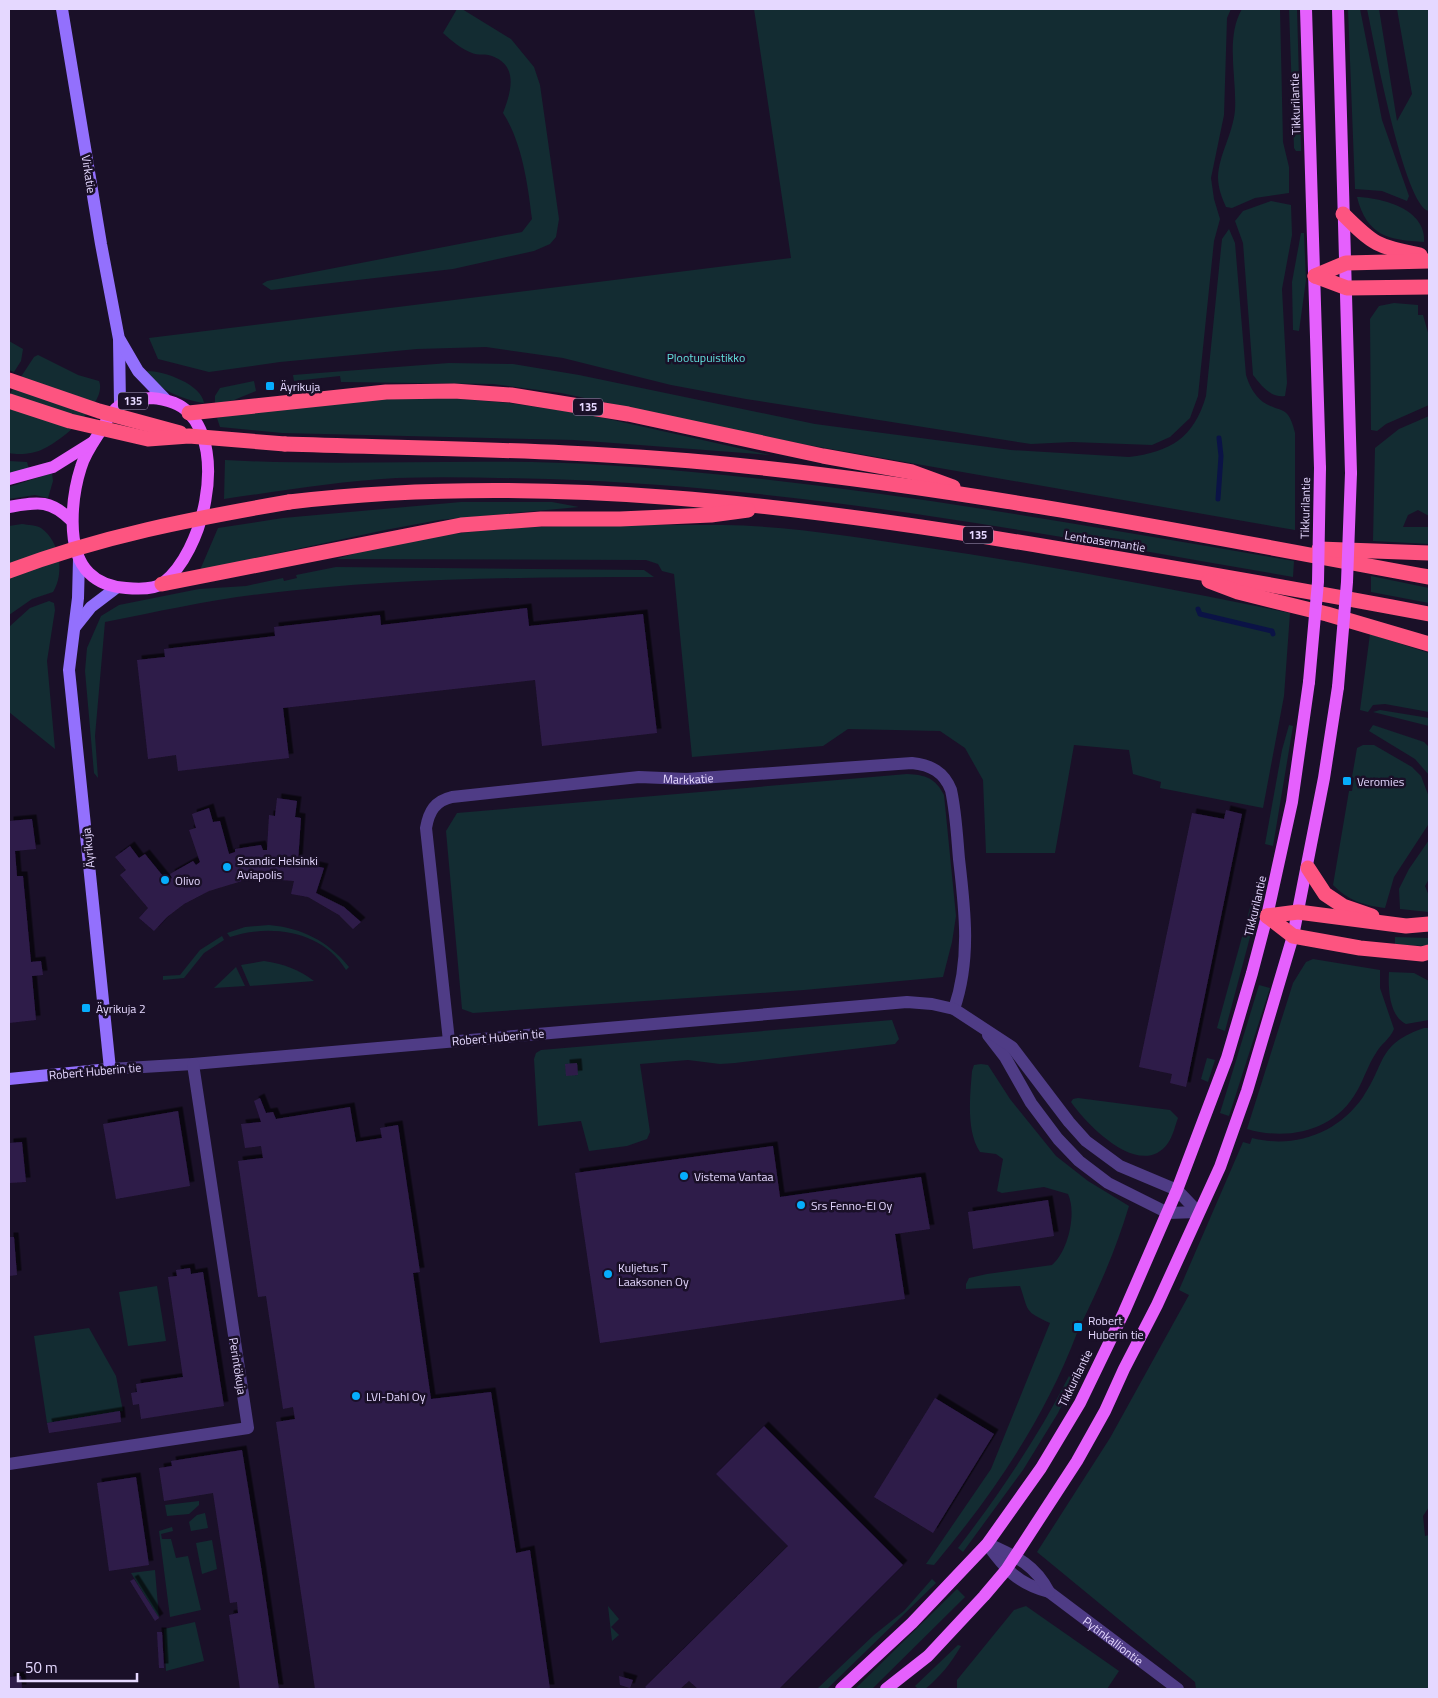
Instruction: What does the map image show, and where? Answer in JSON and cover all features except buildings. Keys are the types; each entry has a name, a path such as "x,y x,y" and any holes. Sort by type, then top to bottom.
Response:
{"highway":[{"path":"1343,214 1368,239 1381,247 1429,256"},
{"path":"1315,276 1346,264 1429,261"},
{"path":"1315,276 1347,288 1429,287"},
{"path":"9,380 99,411 189,436"},
{"name":"135","path":"189,413 386,392 454,391 511,395 628,414 823,456 912,472 977,497"},
{"path":"9,401 70,421 148,438 189,436 285,444 631,457 754,466 977,497"},
{"path":"9,571 101,540 174,522 289,502 404,492 529,490 700,499 774,507"},
{"name":"Lentoasemantie","path":"977,497 1429,577"},
{"name":"135","path":"162,584 461,525 541,519 620,519 702,515 774,507"},
{"name":"Lentoasemantie","path":"774,507 963,533 1180,569 1429,614"},
{"path":"1268,547 1429,553"},
{"path":"1180,569 1238,592 1327,614 1429,644"},
{"path":"1308,868 1325,894 1343,906 1394,925"},
{"path":"1267,916 1298,912 1394,925 1429,924"},
{"path":"1267,916 1293,936 1360,948 1422,954 1429,952"}],"main road":[{"name":"Tikkurilantie","path":"841,1689 912,1623 987,1544 1041,1468 1080,1403 1124,1312 1177,1190 1226,1058 1267,916 1292,802 1309,682 1318,582 1320,468 1306,9"},
{"path":"886,1689 928,1656 1006,1570 1077,1461 1106,1411 1220,1167 1247,1091 1293,936 1308,868 1338,687 1347,582 1351,473 1338,9"},
{"name":"135","path":"9,479 53,467 93,442 113,412 120,405 151,398 165,399 189,413"},
{"path":"162,584 192,542 201,522 208,488 204,442 189,413"},
{"path":"72,521 81,466 93,442"},
{"path":"9,506 40,502 50,504 64,512 72,521"},
{"name":"135","path":"72,521 79,559 86,570 98,581 116,588 140,589 162,584"}],"street":[{"name":"Virkatie","path":"62,9 100,244 119,339 120,405"},
{"name":"Virkatie","path":"119,339 138,371 165,399"},
{"name":"Äyrikuja","path":"79,559 75,627 69,670 110,1069"},
{"path":"75,627 91,607 116,588"},
{"name":"Markkatie","path":"449,1041 426,828 431,810 437,803 452,797 639,777 688,779 912,763 937,770 948,782 951,790 963,897 966,944 961,988 954,1009"},
{"name":"Robert Huberin tie","path":"9,1079 907,1002 932,1004 954,1009 1012,1047 1077,1132 1095,1149 1120,1166 1177,1190 1198,1212"},
{"name":"Robert Huberin tie","path":"982,1026 1004,1057 1031,1103 1068,1150 1108,1183 1168,1213 1198,1212"},
{"name":"Perintökuja","path":"9,1464 248,1428 193,1064"},
{"name":"Pytinkalliontie","path":"987,1544 1016,1556 1041,1575 1049,1592"},
{"name":"Pytinkalliontie","path":"987,1544 1006,1570 1032,1588 1049,1592 1178,1689"}],"green space":[{"path":"457,9 462,9 511,39 534,67 540,85 559,219 556,237 550,244 534,251 453,269 271,290 262,284 267,281 522,232 532,219 526,178 519,150 510,124 503,113 510,88 511,80 509,73 501,60 489,55 468,51 443,33"},
{"name":"Plootupuistikko","path":"754,9 1231,9 1227,18 1224,115 1211,178 1214,199 1220,219 1214,241 1198,396 1190,418 1170,437 1152,445 1072,442 1031,444 746,399 671,385 563,358 486,347 417,349 280,362 209,372 158,359 149,338 791,258"},
{"path":"1242,9 1280,9 1283,142 1289,167 1289,193 1255,198 1232,208 1226,207 1219,189 1218,177 1221,160 1234,119 1233,45 1237,20"},
{"path":"1289,9 1297,9 1301,151 1296,151 1294,148"},
{"path":"1348,9 1360,9 1382,120 1409,196 1407,201 1382,191 1355,189"},
{"path":"1367,9 1379,9 1397,121 1412,94 1397,9 1429,9 1429,211 1419,202 1400,153"},
{"path":"1357,197 1390,203 1411,214 1418,221 1423,231 1424,242 1400,240 1373,228 1361,210"},
{"path":"1271,201 1291,205 1292,235 1282,289 1287,383 1285,396 1270,393 1253,375 1243,243 1235,221 1243,211"},
{"path":"1229,229 1235,243 1246,375 1252,390 1263,402 1287,414 1295,433 1295,530 802,444 561,393 493,384 341,382 340,376 294,381 293,375 449,363 513,364 579,375 815,424 1011,450 1129,457 1144,455 1168,447 1178,440 1195,423 1201,410 1206,396 1222,239"},
{"path":"1301,233 1304,233 1306,280 1299,331 1293,330 1292,282"},
{"path":"1394,303 1418,305 1418,315 1423,315 1429,336 1429,405 1386,424 1377,431 1371,430 1370,319 1379,306"},
{"path":"9,341 23,349 21,361 14,372 9,370"},
{"path":"38,355 78,375 99,381 100,390 97,399 82,420 51,445 35,452 9,453 9,395 34,357"},
{"path":"147,371 163,373 181,380 196,390 204,403 188,400 171,393 156,383"},
{"path":"254,381 256,391 234,400 215,404 215,396 220,388"},
{"path":"437,397 509,403 586,414 770,455 574,440 282,433 220,427 217,418 271,409 327,403"},
{"path":"1429,416 1429,516 1418,510 1408,515 1403,527 1429,527 1429,544 1373,541 1375,448 1399,429"},
{"path":"225,460 320,463 557,463 691,472 777,481 1036,517 1294,561 1293,577 1015,529 922,515 829,502 642,484 548,479 396,478 332,484 224,499"},
{"path":"9,461 27,462 29,469 9,474"},
{"path":"52,473 53,481 48,498 35,495 9,499 9,487"},
{"path":"461,502 552,502 579,507 439,520 200,570 218,528 283,518"},
{"path":"22,524 41,528 53,541 59,558 59,576 53,592 32,599 9,615 9,526"},
{"path":"723,525 773,527 872,539 1015,561 1290,613 1284,696 1263,808 1160,788 1161,782 1133,774 1129,750 1074,745 1055,853 986,853 983,780 965,748 940,731 848,729 823,746 692,757 674,574 662,571 658,564 646,560 336,559 383,546 479,531 528,527"},
{"path":"336,567 644,570 654,577 506,578 310,589 183,606 105,622 95,736 98,778 94,773 85,671 87,648 101,616 119,605 199,589 246,586 283,578 284,581 297,578 296,575"},
{"path":"1371,576 1429,588 1429,603 1371,592"},
{"path":"49,601 54,603 55,610 47,661 55,749 9,712 9,627 30,608"},
{"path":"1370,634 1429,653 1429,712 1385,704 1373,705 1368,712 1360,710"},
{"path":"1380,710 1429,718 1429,726 1373,712"},
{"path":"1289,725 1293,726 1273,846 1265,844 1282,750"},
{"path":"1373,725 1424,742 1429,747 1429,775 1415,759 1369,731"},
{"path":"1363,745 1374,745 1412,767 1421,776 1429,797 1428,825 1394,877 1385,908 1357,901 1345,895 1333,885 1349,791 1352,791 1354,778 1352,777 1357,748"},
{"path":"907,774 929,778 944,795 956,916 952,942 943,977 804,990 473,1013 462,1009 446,831 457,813"},
{"path":"1429,840 1429,879 1425,886 1429,896 1429,912 1400,909 1399,889 1409,869"},
{"path":"1259,875 1266,877 1225,1031 1217,1028"},
{"path":"269,925 292,929 314,937 332,950 349,967 346,970 336,957 323,946 294,934 278,931 261,931 230,937 227,933 245,927"},
{"path":"222,936 224,940 204,953 184,978 163,980 163,976 180,975 200,950"},
{"path":"1395,937 1429,938 1429,946 1395,945"},
{"path":"1313,959 1380,970 1380,988 1394,1029 1373,1058 1348,1105 1323,1124 1309,1130 1294,1133 1278,1134 1247,1129 1293,983 1306,962"},
{"path":"264,961 290,968 314,981 250,986 241,965"},
{"path":"236,967 245,986 214,988"},
{"path":"1389,972 1414,973 1429,981 1429,1020 1406,1024 1400,1020 1391,1001"},
{"path":"1259,985 1270,988 1229,1116 1220,1113"},
{"path":"892,1020 899,1039 895,1044 735,1063 720,1064 688,1060 640,1064 650,1132 647,1139 627,1146 589,1151 581,1121 538,1126 534,1059 536,1053 541,1050"},
{"path":"1429,1028 1429,1507 1423,1516 1425,1536 1429,1535 1429,1689 1196,1689 1195,1682 1037,1552 1110,1438 1189,1295 1179,1290 1243,1142 1250,1144 1252,1138 1268,1141 1299,1139 1328,1129 1353,1110 1363,1097 1390,1048 1409,1034"},
{"path":"1207,1058 1215,1060 1208,1082 1201,1079"},
{"path":"974,1065 988,1065 1010,1099 1056,1156 1088,1181 1129,1206 1102,1279 1082,1322 1077,1320 1072,1331 1077,1333 1064,1365 1033,1426 977,1511 934,1565 926,1564 991,1469 1050,1323 1031,1313 1020,1286 966,1289 966,1284 969,1278 987,1274 1052,1265 1063,1251 1069,1232 1072,1211 1068,1194 1044,1187 1002,1193 997,1191 1003,1159 996,1154 980,1152 971,1124 972,1071"},
{"path":"1078,1098 1170,1110 1178,1118 1168,1143 1157,1153 1144,1156 1130,1153 1102,1135 1071,1102 1073,1099"},
{"path":"157,1286 166,1341 128,1346 119,1292"},
{"path":"89,1328 116,1376 123,1411 47,1423 34,1336"},
{"path":"1069,1376 1075,1378 1058,1413 1023,1470 963,1552 958,1548 1018,1464"},
{"path":"199,1501 199,1505 189,1514 167,1516 165,1505"},
{"path":"205,1513 208,1528 191,1531 189,1522 197,1515"},
{"path":"172,1527 173,1531 161,1534 162,1539 171,1539 176,1558 188,1556 201,1610 170,1617 159,1531"},
{"path":"212,1540 217,1569 202,1574 196,1543"},
{"path":"155,1570 159,1618 131,1573"},
{"path":"932,1579 936,1583 827,1689 817,1689 874,1635 904,1611"},
{"path":"957,1589 965,1597 872,1689 855,1689"},
{"path":"608,1606 619,1619 611,1627 619,1635 612,1641"},
{"path":"1026,1606 1119,1671 1107,1689 957,1689 957,1680 1014,1610"},
{"path":"195,1622 204,1661 166,1671 164,1629"},
{"path":"958,1645 961,1646 940,1675 925,1689 918,1689 915,1686"}],"waterway":[{"path":"1218,499 1221,456 1219,438"},
{"path":"1198,609 1200,614 1272,631 1273,634"}],"place":[{"name":"Äyrikuja","path":"270,386"},
{"name":"Veromies","path":"1347,781"},
{"name":"Scandic Helsinki Aviapolis","path":"227,867"},
{"name":"Olivo","path":"165,880"},
{"name":"Äyrikuja 2","path":"86,1008"},
{"name":"Vistema Vantaa","path":"684,1176"},
{"name":"Srs Fenno-El Oy","path":"801,1205"},
{"name":"Kuljetus T Laaksonen Oy","path":"608,1274"},
{"name":"Robert Huberin tie","path":"1078,1327"},
{"name":"LVI-Dahl Oy","path":"356,1396"}]}
